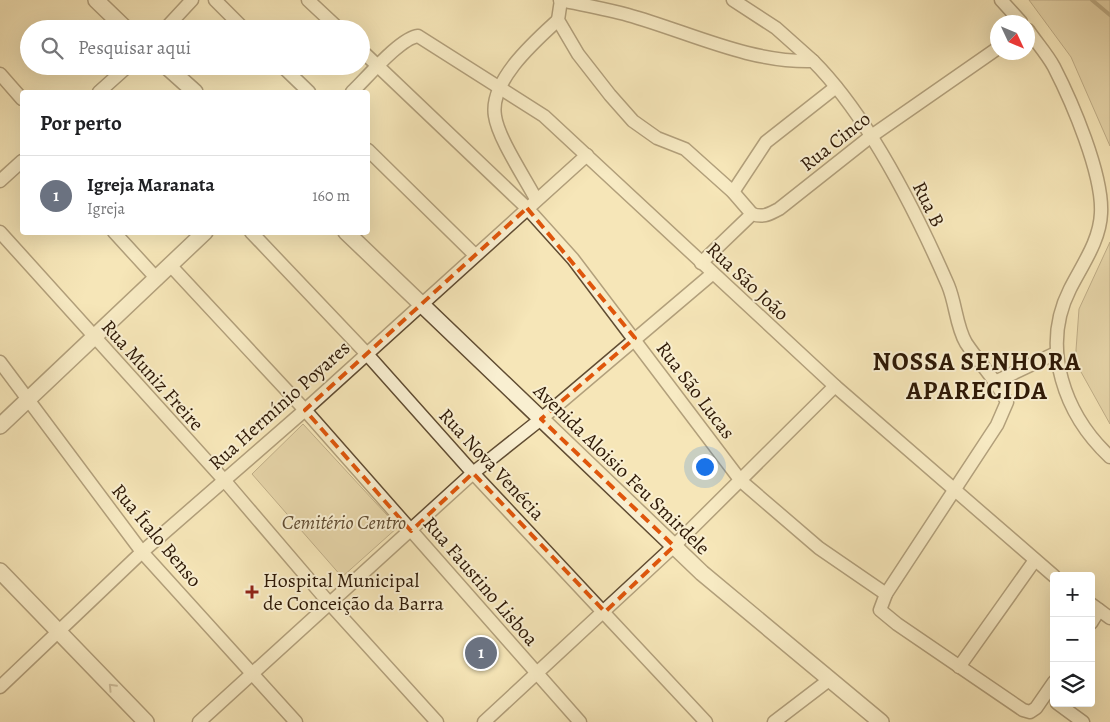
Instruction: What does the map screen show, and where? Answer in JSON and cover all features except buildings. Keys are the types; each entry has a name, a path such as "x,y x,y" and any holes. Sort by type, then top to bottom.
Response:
{"street":[{"path":"96,0 117,20"},
{"path":"170,20 178,5 192,0"},
{"path":"215,0 235,20"},
{"path":"308,0 329,20"},
{"path":"701,263 752,214 732,192 685,149 657,138 633,121 584,61 558,20 560,0 627,14 757,57 790,62 813,62"},
{"name":"Rua B","path":"733,0 776,28 813,62 836,87 898,183 947,285 966,343 997,381 1007,402 1006,408 955,489 886,594"},
{"path":"1000,0 1014,15"},
{"path":"532,203 495,116 495,100 499,89 522,55 558,20"},
{"name":"Rua São João","path":"379,67 405,42 412,37 418,36 544,116 712,274 835,386 1050,573"},
{"path":"1035,41 1057,75 1095,170 1101,198 1098,232 1068,291 1060,324 1056,353 1062,383 1074,409 1095,443 1110,457"},
{"name":"Rua Cinco","path":"752,214 768,216 779,209 870,137 990,54"},
{"name":"Rua São Lucas","path":"370,58 532,203 741,481 819,548 886,594"},
{"path":"354,90 379,67"},
{"path":"0,74 20,97"},
{"path":"101,90 118,75"},
{"path":"176,75 193,90"},
{"path":"291,75 307,90"},
{"path":"732,192 766,142 836,87"},
{"path":"370,152 475,256"},
{"name":"Rua Hermínio Poyares","path":"0,687 142,552 305,410 587,155"},
{"path":"0,181 20,163"},
{"name":"Rua Muniz Freire","path":"0,232 224,480 330,604 437,722"},
{"path":"117,235 157,279"},
{"path":"0,426 202,235"},
{"name":"Rua Nova Venécia","path":"254,235 366,353 473,473 706,722"},
{"name":"Avenida Aloisio Feu Smirdele","path":"349,235 421,306 674,546 829,680 881,722"},
{"name":"Rua Faustino Lisboa","path":"171,266 305,410 580,722"},
{"path":"199,722 473,473 542,419 712,274"},
{"path":"997,381 1056,353"},
{"name":"Rua Ítalo Benso","path":"0,362 27,401 142,552 296,722"},
{"path":"484,722 605,612 674,546 835,386"},
{"path":"959,667 1034,560"},
{"path":"0,571 146,722"},
{"path":"886,594 880,606 883,614 1023,710 1030,712 1050,701"},
{"path":"774,722 829,680"},
{"path":"1062,707 1083,722"}],"highlighted area":[{"path":"527,208 635,338 541,419 674,546 605,612 473,473 411,531 305,410"}],"green space":[{"path":"1029,0 1110,0 1110,146 1071,57"},
{"path":"1110,242 1110,424 1076,363 1076,350 1079,309"},
{"name":"Cemitério Centro","path":"303,424 398,527 342,577 252,474"}],"waterway":[{"path":"1092,0 1110,15"}],"place":[{"name":"Hospital Municipal de Conceição da Barra","path":"252,592"},
{"name":"Igreja Maranata","path":"481,653"}],"district":[{"name":"NOSSA SENHORA APARECIDA","path":"977,376"}]}
